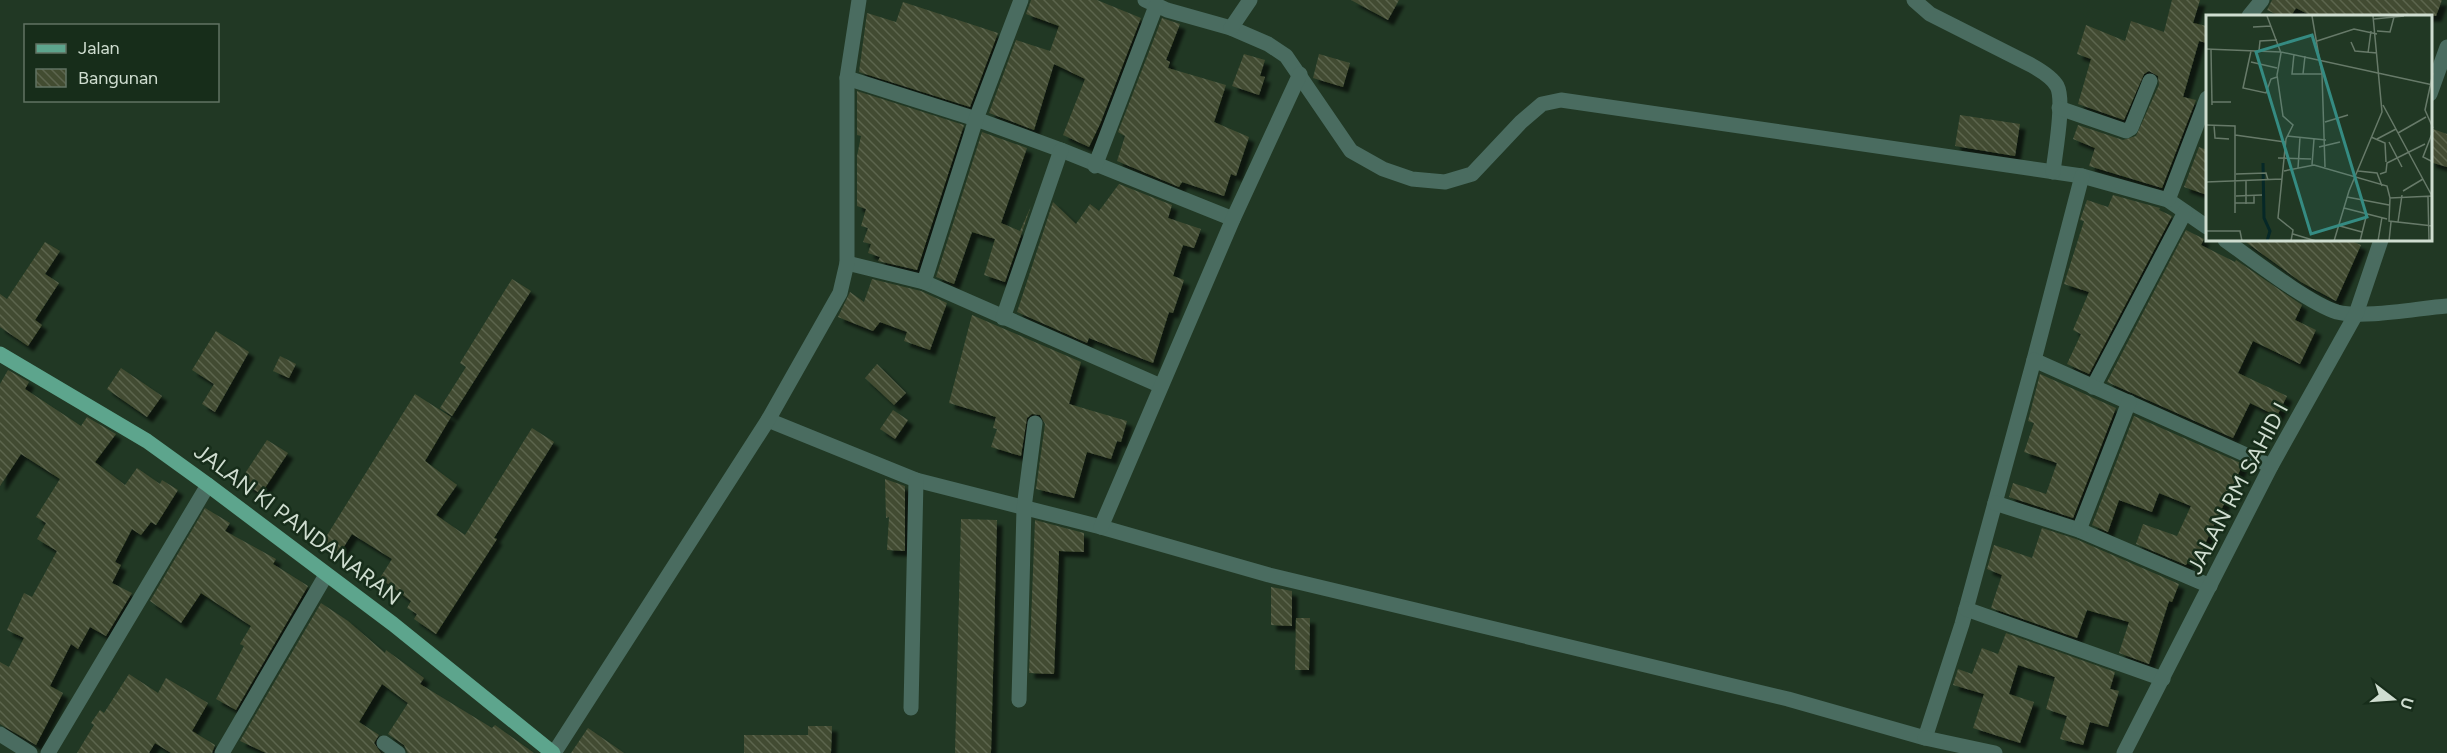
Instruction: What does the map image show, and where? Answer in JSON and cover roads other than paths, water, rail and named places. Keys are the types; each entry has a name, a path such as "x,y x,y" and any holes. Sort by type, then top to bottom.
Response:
{"main road":[{"name":"JALAN KI PANDANARAN","path":"2,359 147,441 208,484 393,624 554,753"}],"street":[{"path":"554,753 768,420 840,293 847,262 847,78 859,0"},
{"path":"924,282 976,119 1021,0"},
{"path":"1231,28 1250,0"},
{"path":"1914,0 1930,14 2045,74 2058,87 2059,108 2053,172"},
{"path":"2250,15 2262,0"},
{"path":"1095,166 1160,4 1231,28 1268,44 1286,56 1351,151 1383,169 1412,179 1445,182 1472,174 1521,122 1542,104 1561,100 2082,176 2168,200 2206,226"},
{"path":"2432,84 2447,47"},
{"path":"1101,527 1233,219 1300,74"},
{"path":"847,78 976,119 1061,150 1095,166 1233,219"},
{"path":"2059,108 2126,131 2131,128 2150,81"},
{"path":"2168,200 2206,101"},
{"path":"1003,318 1061,150"},
{"path":"1925,738 1966,609 2082,176"},
{"path":"2093,387 2185,212"},
{"path":"2228,242 2320,304 2338,312 2355,314 2447,306"},
{"name":"JALAN RM SAHID I","path":"2124,753 2271,466 2355,314 2380,242"},
{"path":"847,262 924,282 1161,386"},
{"path":"2034,360 2271,466"},
{"path":"2079,530 2129,402"},
{"path":"768,420 916,480 1101,527 1269,575 1788,699 1925,738 1995,753"},
{"path":"1019,700 1024,508 1035,423"},
{"path":"911,708 916,480"},
{"path":"48,753 208,484"},
{"path":"1995,503 2079,530 2210,586"},
{"path":"222,753 326,575"},
{"path":"1966,609 2163,679"},
{"path":"0,734 30,753"},
{"path":"384,743 398,753"}]}
